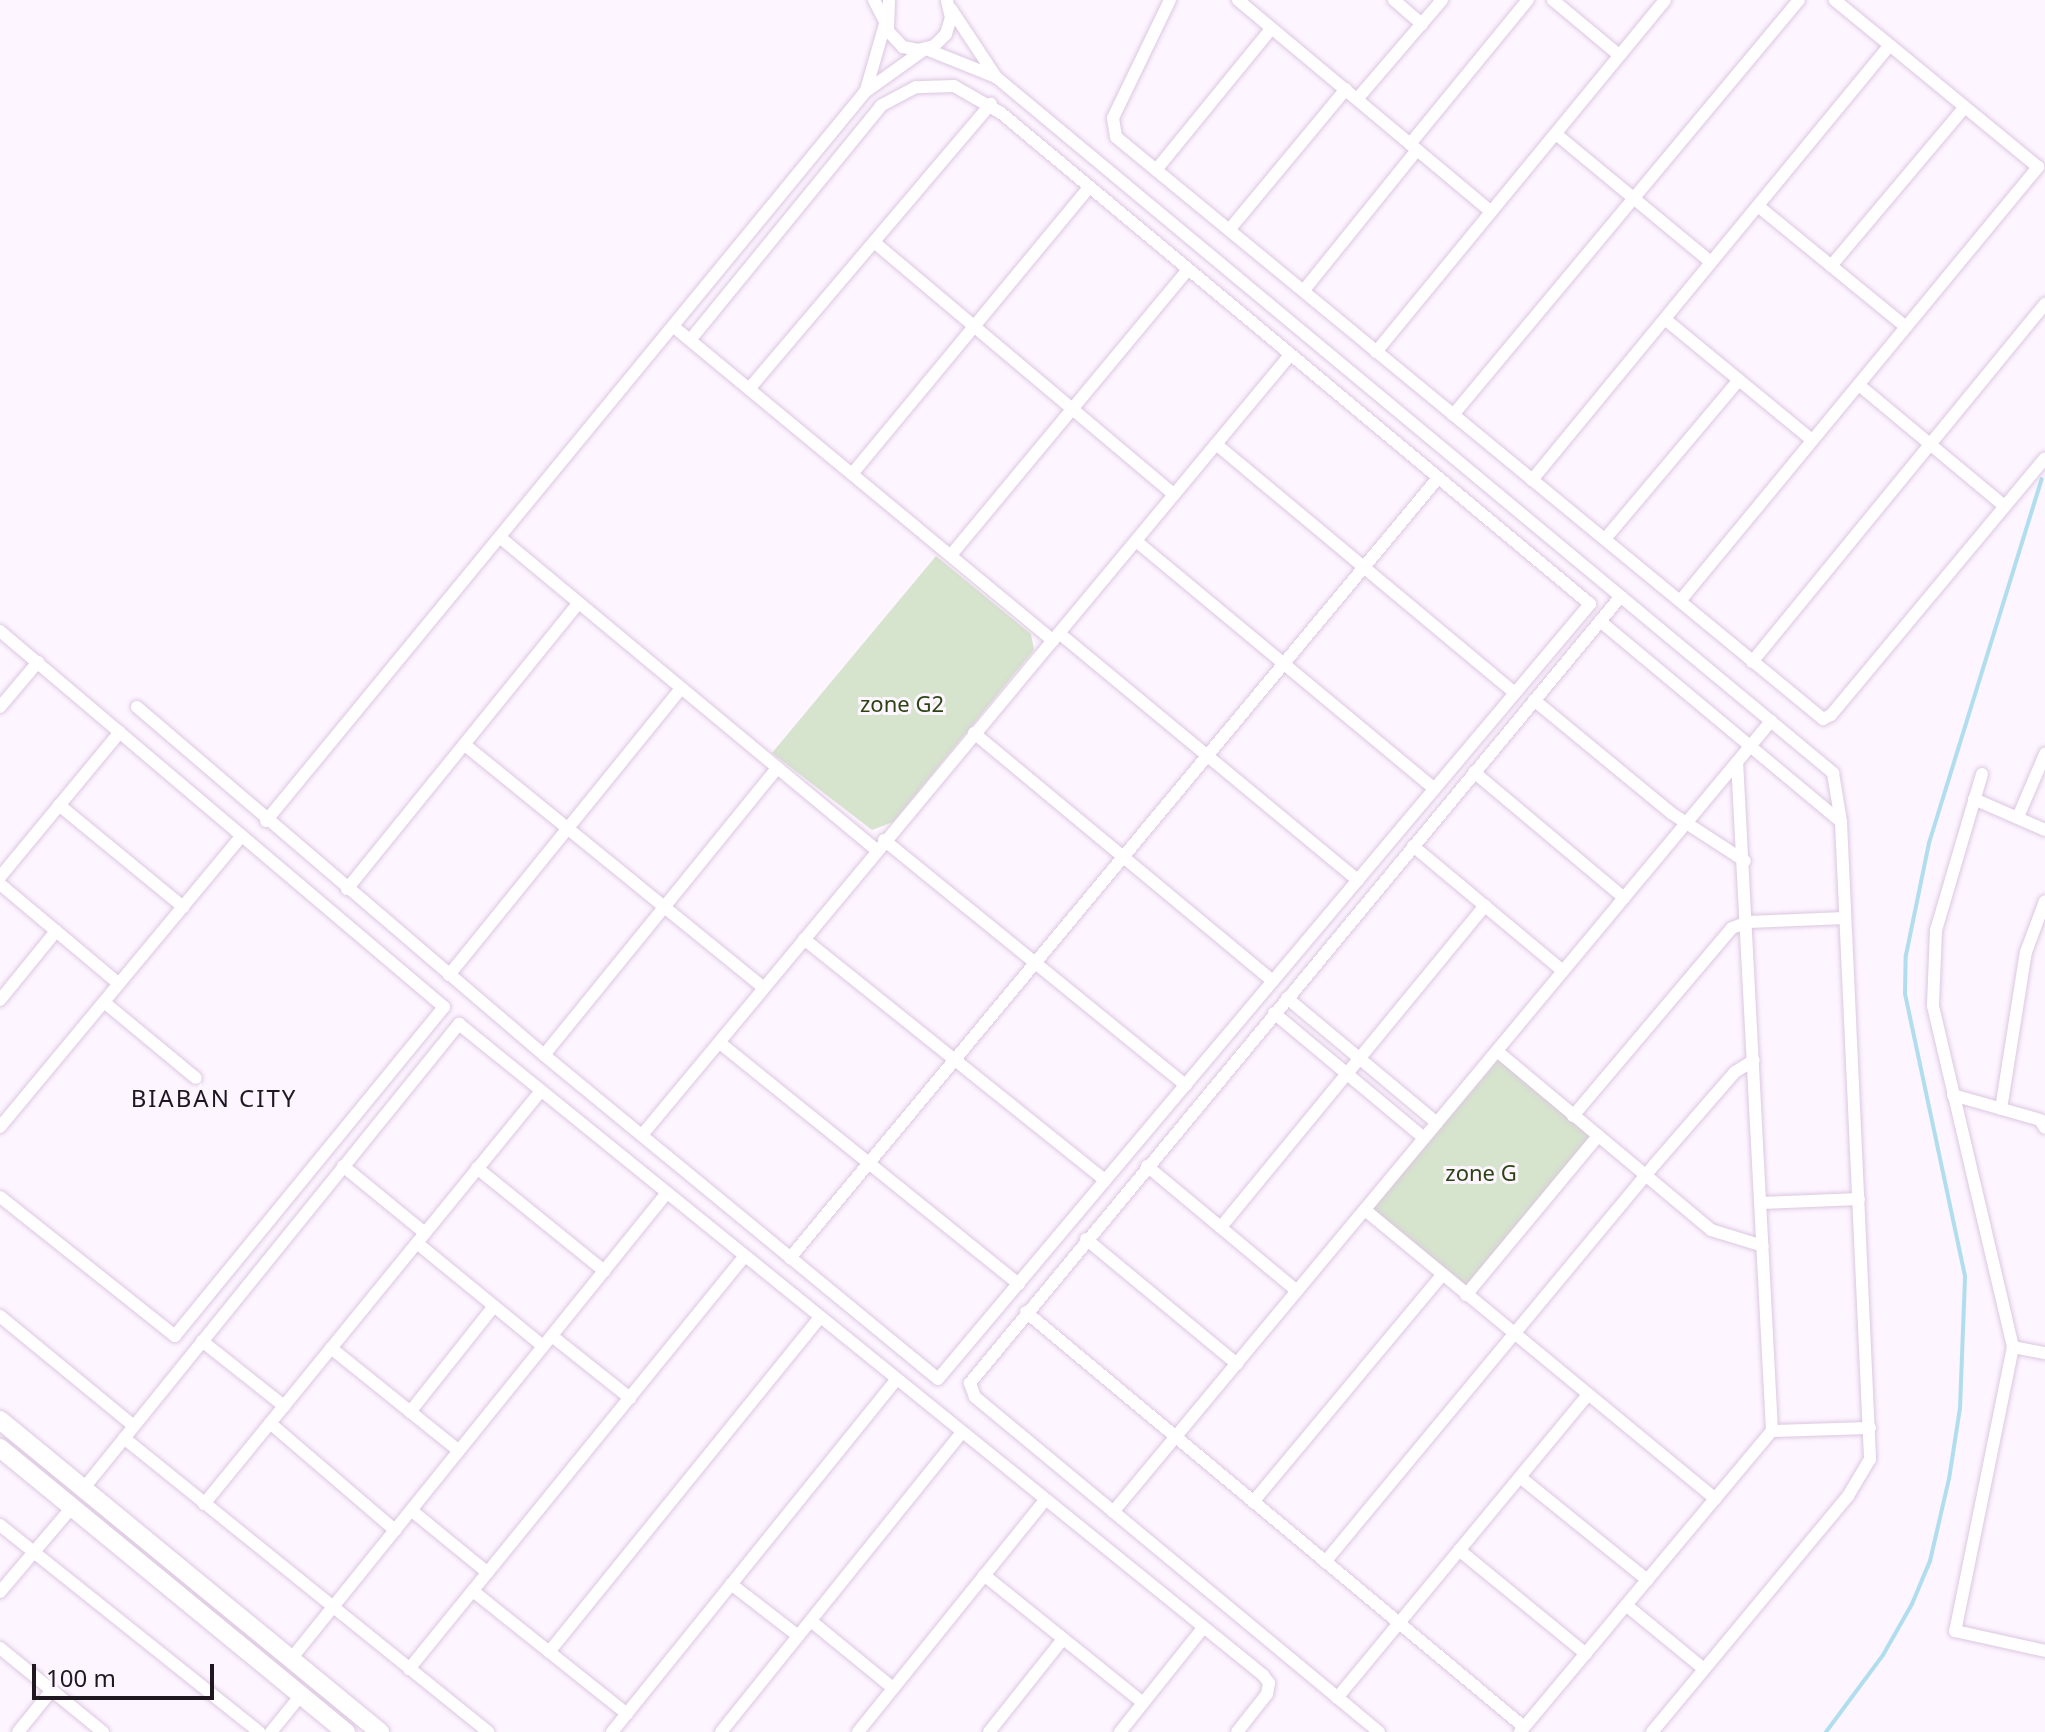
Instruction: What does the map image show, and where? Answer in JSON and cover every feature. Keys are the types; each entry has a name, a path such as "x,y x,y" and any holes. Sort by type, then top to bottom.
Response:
{"street":[{"path":"874,0 885,24 903,47 925,49 996,77"},
{"path":"865,92 889,0"},
{"path":"1170,0 1112,130 1156,170 1823,719 1831,715 2045,458"},
{"path":"1238,0 1270,30 1358,98 1490,211"},
{"path":"1394,0 1422,24"},
{"path":"1358,98 1442,0"},
{"path":"1304,290 1528,0"},
{"path":"1553,0 1619,55"},
{"path":"1376,352 1665,0"},
{"path":"1453,415 1799,0"},
{"path":"1680,601 1906,327 2042,169 1835,0"},
{"path":"266,821 502,539 865,92 946,34 950,4"},
{"path":"950,4 996,77 1771,721 1826,763 1838,787 1870,1459 1858,1484 1652,1732"},
{"path":"1156,170 1270,30"},
{"path":"1532,480 1890,45"},
{"path":"137,707 266,821 544,1055 938,1379 1590,604 1187,271 991,104 942,85 916,87 881,106 690,340"},
{"path":"1229,230 1346,89"},
{"path":"749,389 991,104"},
{"path":"1831,266 1964,108"},
{"path":"1556,134 1711,262"},
{"path":"852,474 1089,188"},
{"path":"1758,206 1906,327"},
{"path":"874,242 1174,495"},
{"path":"951,555 1187,271"},
{"path":"1752,662 2045,304"},
{"path":"1666,320 1812,440"},
{"path":"674,327 951,555 1210,756 1358,880"},
{"path":"642,1135 1290,355"},
{"path":"1605,539 1739,380"},
{"path":"1859,385 2004,506"},
{"path":"1216,444 1515,693"},
{"path":"790,1258 1287,665 1438,478"},
{"path":"502,539 777,768 1036,963 1186,1085"},
{"path":"1136,541 1435,789"},
{"path":"1379,1732 970,1391 975,1374 1621,596"},
{"path":"347,889 578,604"},
{"path":"1600,621 1841,822"},
{"path":"0,631 444,1007 175,1336 0,1197"},
{"path":"0,707 38,662"},
{"path":"449,975 681,689"},
{"path":"1534,700 1671,813 1688,821 1745,861"},
{"path":"1113,1512 1771,721"},
{"path":"0,877 120,732"},
{"path":"974,733 1127,856 1273,981"},
{"path":"465,745 764,988"},
{"path":"2018,817 2045,754"},
{"path":"1026,1312 1399,1623 1522,1730 1772,1431 1745,861 1737,762"},
{"path":"544,1055 777,768"},
{"path":"1474,772 1624,898"},
{"path":"1982,774 1936,930 1932,970 1933,1006 2013,1347 1955,1631 2045,1651"},
{"path":"1974,799 2045,830"},
{"path":"59,805 183,907"},
{"path":"2,1121 242,836"},
{"path":"1413,846 1563,971"},
{"path":"0,884 119,984"},
{"path":"2001,1109 2026,952 2045,901"},
{"path":"1221,1227 1485,906"},
{"path":"1573,1116 1732,928 1748,922 1845,918"},
{"path":"0,1000 56,931"},
{"path":"804,939 954,1063 1105,1180"},
{"path":"1287,998 1437,1123"},
{"path":"104,1002 196,1078"},
{"path":"1274,1013 1424,1138"},
{"path":"84,1488 459,1024 1269,1683 1267,1694 1237,1732"},
{"path":"720,1043 1019,1284"},
{"path":"1497,1051 1711,1230 1763,1246"},
{"path":"1325,1562 1729,1078 1754,1060"},
{"path":"204,1504 540,1092"},
{"path":"1953,1095 2040,1120 2045,1128"},
{"path":"1466,1295 1598,1136"},
{"path":"343,1166 494,1306 630,1398"},
{"path":"1147,1166 1297,1291"},
{"path":"477,1168 604,1271"},
{"path":"291,1659 666,1194"},
{"path":"1761,1203 1859,1199"},
{"path":"1365,1210 1715,1499"},
{"path":"1086,1239 1237,1364"},
{"path":"409,1669 744,1257"},
{"path":"1253,1502 1442,1275"},
{"path":"410,1412 494,1306"},
{"path":"0,1316 134,1426"},
{"path":"549,1652 819,1318"},
{"path":"202,1341 284,1406"},
{"path":"2013,1347 2045,1353"},
{"path":"331,1348 459,1451"},
{"path":"612,1732 896,1380"},
{"path":"1337,1698 1587,1396"},
{"path":"0,1420 380,1732"},
{"path":"270,1423 395,1530"},
{"path":"1772,1431 1870,1428"},
{"path":"721,1732 961,1433"},
{"path":"124,1438 488,1732"},
{"path":"0,1448 346,1732"},
{"path":"1520,1477 1647,1580"},
{"path":"858,1732 1045,1500"},
{"path":"0,1592 72,1507"},
{"path":"411,1510 488,1573"},
{"path":"0,1525 259,1732"},
{"path":"1459,1550 1586,1654"},
{"path":"173,1590 187,1574"},
{"path":"984,1575 1143,1703"},
{"path":"731,1584 798,1636"},
{"path":"473,1591 627,1714"},
{"path":"1626,1605 1704,1669"},
{"path":"811,1621 893,1688"},
{"path":"1120,1732 1203,1628"},
{"path":"989,1732 1063,1639"},
{"path":"0,1648 103,1732"},
{"path":"18,1732 52,1690"},
{"path":"271,1732 301,1695"}],"green space":[{"name":"zone G2","path":"936,556 1031,634 1034,650 893,822 872,830 772,753"},
{"name":"zone G","path":"1499,1059 1592,1137 1465,1288 1372,1210"}],"waterway":[{"path":"1826,1732 1883,1655 1912,1604 1930,1561 1949,1479 1960,1408 1965,1276 1905,994 1906,955 1929,843 2042,479"}],"district":[{"name":"BIABAN CITY","path":"214,1098"}]}
